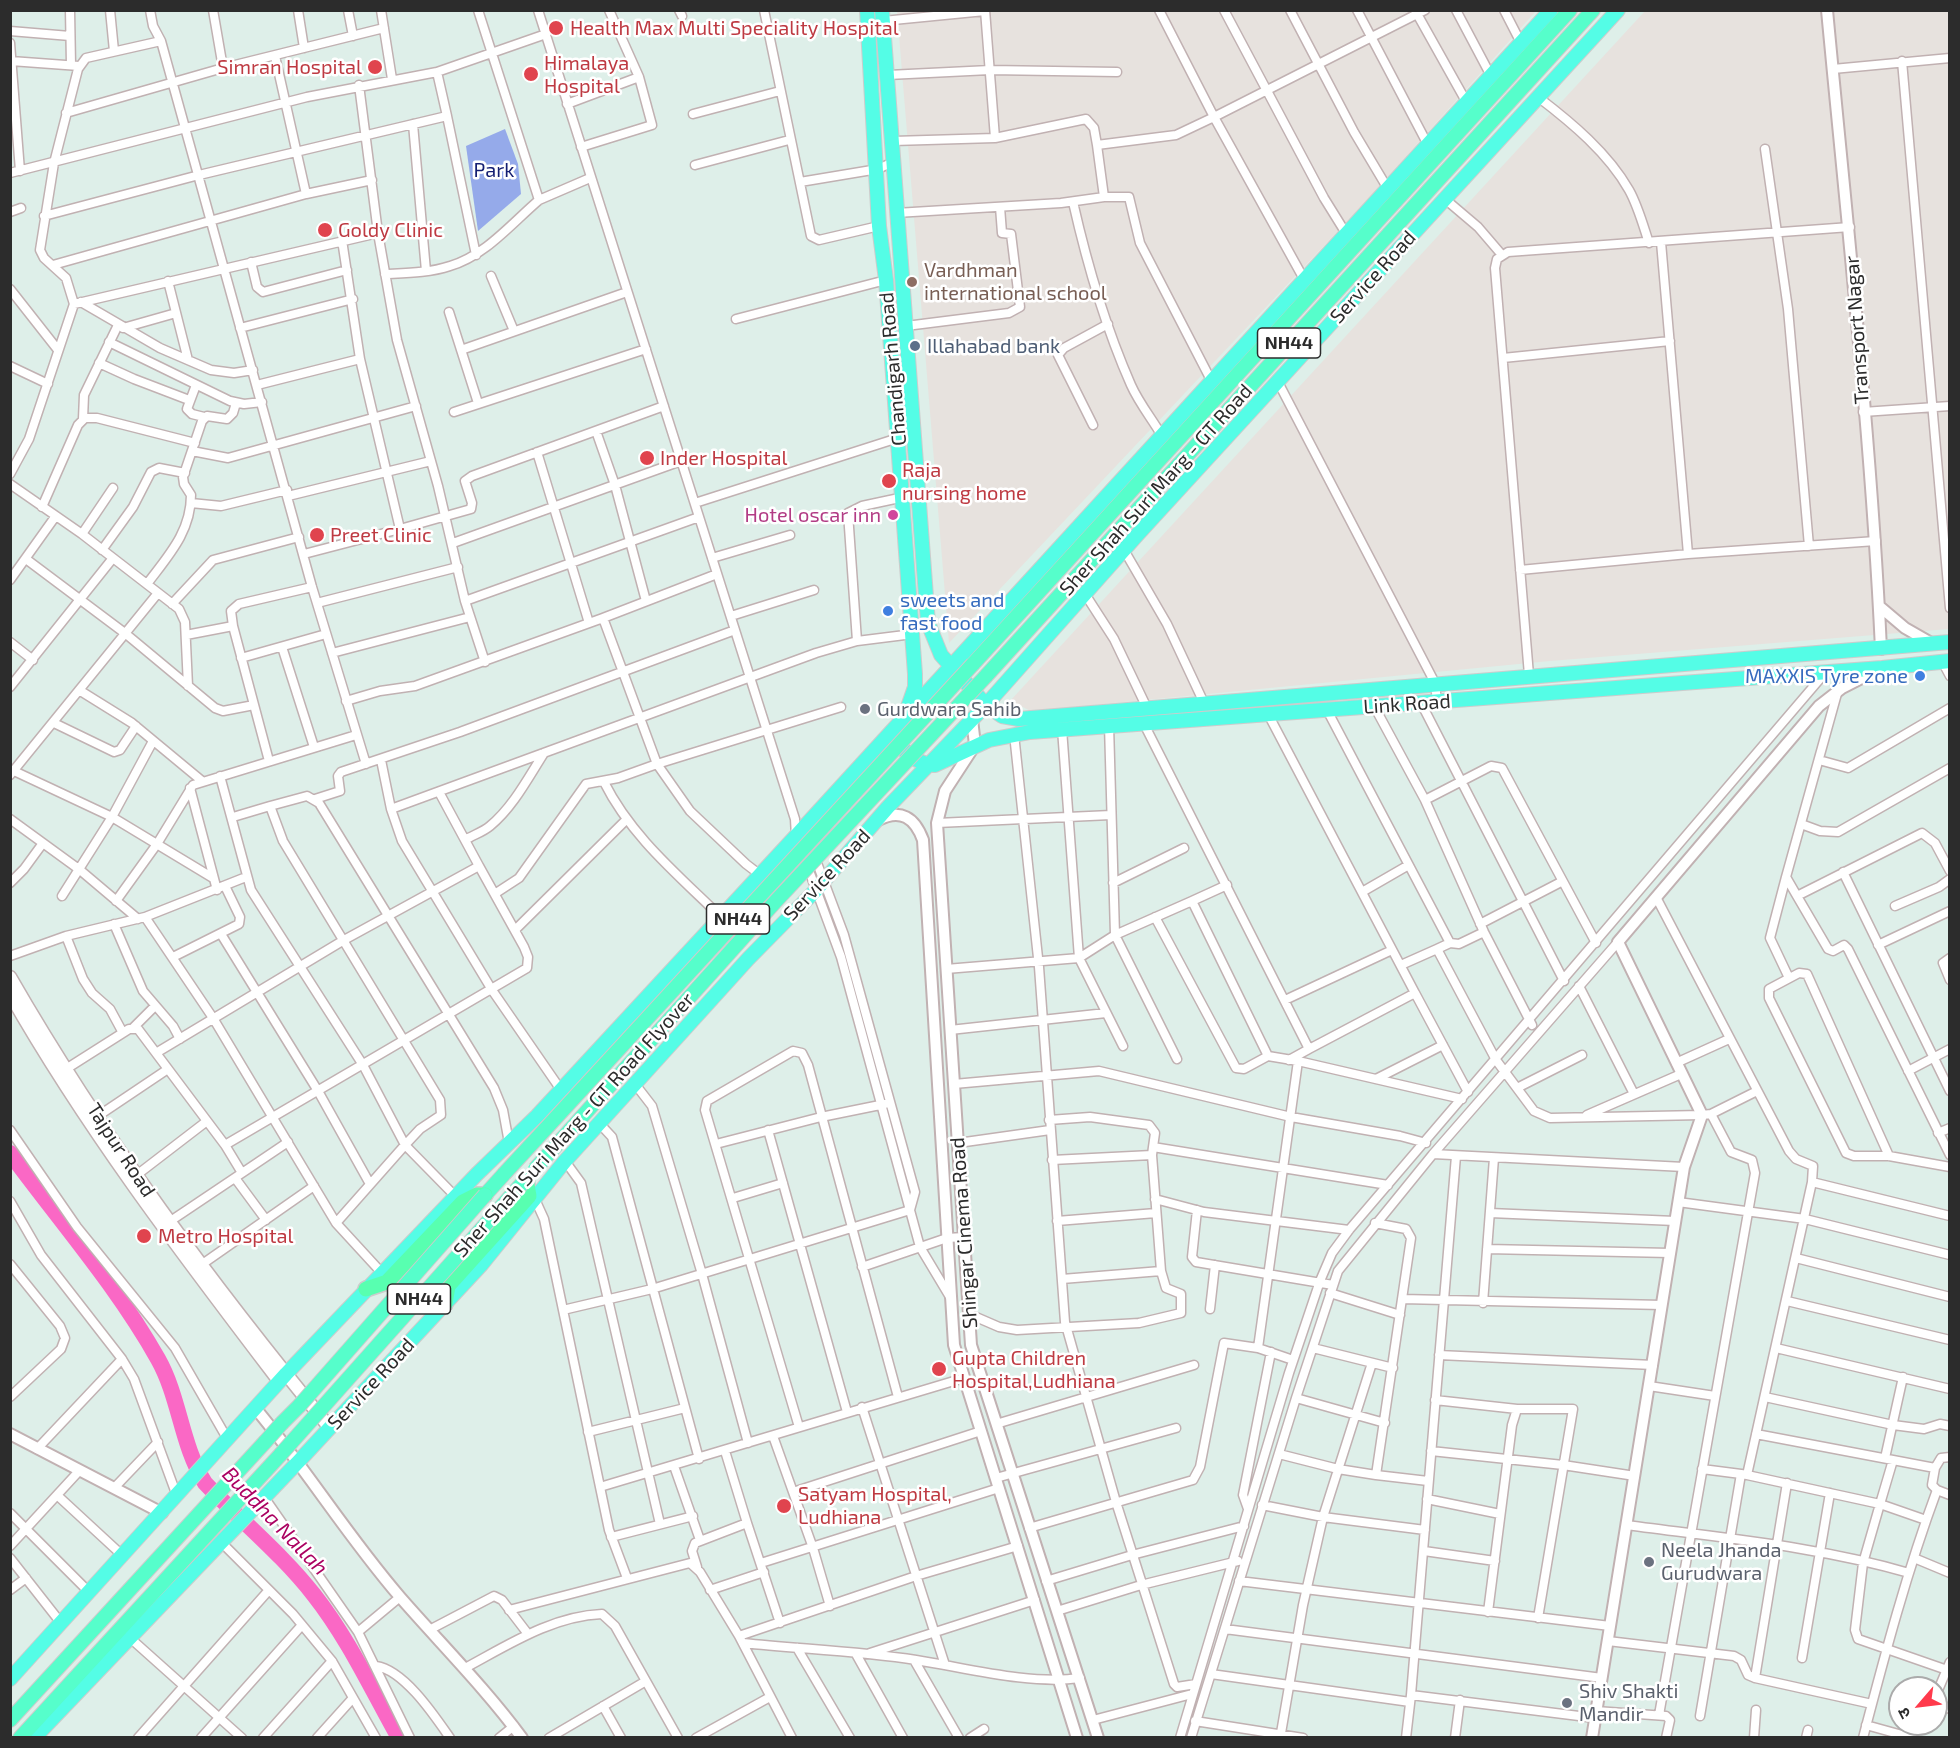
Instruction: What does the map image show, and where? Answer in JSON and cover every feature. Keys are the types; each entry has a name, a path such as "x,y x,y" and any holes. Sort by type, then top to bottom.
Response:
{"highway":[{"name":"Sher Shah Suri Marg - GT Road","path":"973,664 1570,10"},
{"name":"Sher Shah Suri Marg - GT Road","path":"986,676 1593,10"},
{"name":"Sher Shah Suri Marg - GT Road Flyover","path":"10,1720 232,1481 485,1195 973,664"},
{"name":"Sher Shah Suri Marg - GT Road Flyover","path":"20,1737 179,1565 776,902 986,676"},
{"path":"445,1304 448,1286 529,1196 526,1179"},
{"path":"366,1289 387,1282 463,1202 477,1195 485,1195"}],"main road":[{"name":"Chandigarh Road","path":"867,10 878,169 879,226 886,280 913,634 915,687 912,699 898,724"},
{"path":"10,1679 381,1272 561,1090 759,874 798,827 898,724 1551,10"},
{"name":"Service Road","path":"34,1737 299,1461 445,1304 487,1258 565,1161 747,958 820,885 927,765 986,705 1124,550 1618,10"},
{"name":"Chandigarh Road","path":"883,16 928,623 935,646 950,666"},
{"name":"Link Road","path":"950,666 986,705 1009,719 1950,642"},
{"name":"Link Road","path":"927,765 943,763 975,746 1014,734 1062,729 1882,668 1946,661"},
{"path":"898,724 895,734 901,746 927,765"},
{"name":"Tajpur Road","path":"10,976 66,1069 169,1222 283,1378"},
{"name":"Tajpur Road","path":"10,994 42,1049 161,1227 283,1378"},
{"path":"283,1378 330,1428"}],"street":[{"path":"70,10 70,36 75,66 44,216 40,250 44,258 66,278 77,303 188,360 223,373 253,370"},
{"path":"110,10 114,51"},
{"path":"150,10 200,175 312,587 366,764"},
{"path":"213,10 223,68"},
{"path":"298,10 304,48"},
{"path":"348,10 353,36"},
{"path":"381,10 392,79"},
{"path":"478,10 539,200"},
{"path":"538,10 798,827 863,1000 885,1104 920,1247 950,1297"},
{"path":"581,147 652,125 639,77 609,10"},
{"path":"764,10 807,226 813,239 819,240 879,226"},
{"path":"1159,10 1214,117 1305,281"},
{"path":"1224,10 1347,235"},
{"path":"1290,10 1318,66 1388,189"},
{"path":"1357,10 1428,145"},
{"path":"1456,10 1491,76"},
{"path":"1504,10 1521,43"},
{"name":"Transport Nagar","path":"1827,10 1850,227 1863,412 1876,542 1881,649"},
{"path":"883,16 985,11 995,138"},
{"path":"1097,145 1176,135 1267,92 1419,12 1467,103"},
{"path":"66,113 173,81 384,28"},
{"path":"10,31 70,36"},
{"path":"10,43 15,172 359,85 437,72 546,34"},
{"path":"11,61 75,66 86,58 161,41"},
{"path":"275,56 306,194"},
{"path":"1833,69 1950,58"},
{"path":"1902,62 1950,608"},
{"path":"888,75 990,70 1118,72"},
{"path":"437,72 476,255"},
{"path":"567,104 639,77"},
{"path":"359,85 378,232 397,340 446,516 465,601 484,663"},
{"path":"693,114 780,91"},
{"path":"1538,97 1594,145 1616,169 1635,201 1649,243"},
{"path":"44,216 200,175 447,116"},
{"path":"892,141 995,138 1086,119 1094,128 1104,197"},
{"path":"413,124 426,271"},
{"path":"695,165 789,140"},
{"path":"1765,149 1775,233 1788,309 1809,546"},
{"path":"800,182 878,169 893,162"},
{"path":"385,274 449,267 476,255 539,200 590,178"},
{"path":"53,265 212,223 306,194 372,180"},
{"path":"896,213 1073,202 1126,196 1132,200 1140,243 1212,382"},
{"path":"1445,199 1478,227 1502,255"},
{"path":"1073,202 1085,257 1108,324 1132,387 1162,436"},
{"path":"906,326 1009,313 1020,308 1011,234 1002,233 999,207"},
{"path":"10,212 21,208"},
{"path":"1529,675 1495,268 1502,255 1508,252 1850,227"},
{"path":"77,303 378,232"},
{"path":"342,240 353,299 360,359 400,529"},
{"path":"1661,242 1688,554"},
{"path":"251,262 257,287 263,292 347,270"},
{"path":"491,276 514,331"},
{"path":"736,319 886,280"},
{"path":"168,281 188,360"},
{"path":"10,289 58,350"},
{"path":"461,350 627,292"},
{"path":"240,328 353,299"},
{"path":"10,474 24,452 58,350 77,303"},
{"path":"449,312 478,403"},
{"path":"42,507 83,419 84,395 109,342 120,326 176,313"},
{"path":"1093,425 1058,355 1064,348 1108,324"},
{"path":"1503,358 1670,341"},
{"path":"109,342 236,403 262,402"},
{"path":"454,412 646,349"},
{"path":"258,385 360,359"},
{"path":"99,363 134,380 189,400"},
{"path":"10,366 48,384"},
{"path":"1278,382 1435,683 1437,702"},
{"path":"196,385 187,406 189,412 204,417 227,419 236,403"},
{"path":"83,419 97,418 225,459 416,406"},
{"path":"304,554 471,509 472,503 465,483 468,478 664,406"},
{"path":"1863,412 1950,406"},
{"path":"147,584 183,535 191,503 190,492 183,482 204,417"},
{"path":"596,431 615,485 646,601"},
{"path":"694,503 898,438"},
{"path":"537,452 589,623"},
{"path":"191,503 221,506 385,472 431,460"},
{"path":"453,543 681,461"},
{"path":"102,550 134,507 151,472 159,468 185,472"},
{"path":"10,484 82,534 183,615 188,686"},
{"path":"82,534 113,488"},
{"path":"857,641 848,513 862,506 904,497"},
{"path":"10,580 55,517"},
{"path":"465,601 699,517"},
{"path":"712,558 790,535"},
{"path":"172,604 213,560 299,537"},
{"path":"1520,570 1688,554 1876,542"},
{"path":"1124,550 1167,624 1204,703"},
{"path":"10,687 81,601 113,558"},
{"path":"26,559 126,634 215,708 223,711 254,705"},
{"path":"317,603 458,567"},
{"path":"346,700 380,691 404,690 484,663 717,574"},
{"path":"269,761 241,658 231,611 239,604 312,587"},
{"path":"730,616 814,590"},
{"path":"158,593 12,773 112,817 213,878 241,921 221,934 173,957"},
{"path":"1084,594 1114,639 1147,708"},
{"path":"1879,606 1905,628 1933,644"},
{"path":"332,653 470,617"},
{"path":"603,618 657,764 690,811 759,874"},
{"path":"186,635 233,626"},
{"path":"233,817 306,796 315,799 339,793 341,790 339,773 381,760 735,630"},
{"path":"241,658 326,634"},
{"path":"391,809 750,677 857,641 913,634"},
{"path":"10,642 33,660"},
{"path":"282,647 314,747"},
{"path":"1946,661 1950,676"},
{"path":"1180,1737 1192,1694 1262,1505 1313,1348 1332,1253 1348,1230 1465,1096 1502,1066 1534,1027 1579,986 1809,717 1838,690 1882,668"},
{"path":"1191,1737 1239,1581 1244,1526 1293,1360 1327,1285 1534,1027 1564,981 1825,672"},
{"path":"80,690 136,726 202,782"},
{"path":"1789,978 1770,938 1838,690"},
{"path":"1421,703 1564,981"},
{"path":"1374,706 1425,800 1482,928 1534,1027"},
{"path":"496,893 519,878 584,785 604,782 842,707"},
{"path":"1819,760 1848,768 1950,708"},
{"path":"1328,710 1407,866 1450,943"},
{"path":"1268,714 1443,1045 1465,1096"},
{"path":"972,719 975,746"},
{"path":"54,723 114,752 120,750 136,726"},
{"path":"1143,723 1309,1049"},
{"path":"1109,725 1115,935 1177,1059"},
{"path":"1062,729 1079,958 1123,1046"},
{"path":"1014,734 1038,962 1067,1327 1116,1502 1174,1686 1196,1684"},
{"path":"116,901 157,844 190,788 220,776 356,735"},
{"path":"62,896 112,817 153,741"},
{"name":"Shingar Cinema Road","path":"975,746 945,791 937,823 971,1345 1098,1737"},
{"path":"465,840 491,826 506,809 544,753"},
{"path":"381,760 391,809 402,841 492,990 561,1090"},
{"path":"1425,800 1491,765 1502,768 1596,943"},
{"path":"1800,824 1821,831 1838,832 1950,768"},
{"path":"220,776 233,817 246,877 252,890 363,1065 405,1145 456,1196"},
{"path":"604,782 626,820 663,862 720,916"},
{"path":"190,788 213,878"},
{"path":"225,1145 527,968 528,957 516,929 439,792"},
{"path":"315,799 449,1014 499,1100 509,1143"},
{"path":"270,806 283,841 405,1039 441,1100 443,1112 405,1145 336,1223"},
{"name":"Shingar Cinema Road","path":"878,820 897,813 905,815 913,821 923,840 954,1345 1077,1737"},
{"path":"937,823 1111,815"},
{"path":"10,819 141,918 173,957 213,1018 336,1223 381,1272"},
{"path":"516,929 626,820"},
{"path":"1797,896 1922,833 1935,843 1950,871"},
{"path":"10,883 24,870 43,843"},
{"path":"1113,883 1184,849"},
{"path":"156,1053 344,940 479,866"},
{"path":"1362,892 1407,866"},
{"path":"1843,872 1933,1058 1947,1080 1950,1091"},
{"path":"10,956 66,936 141,918 246,877"},
{"path":"1786,877 1828,950 1847,946 1950,1155"},
{"path":"1895,906 1939,888 1950,879"},
{"path":"1401,965 1450,943 1459,944 1524,902 1562,882"},
{"path":"946,969 1079,958 1115,935 1227,885"},
{"path":"1656,897 1791,1154 1796,1160 1813,1166 1805,1219 1765,1397 1730,1537 1700,1716"},
{"path":"1192,901 1268,1056"},
{"path":"1878,945 1950,911"},
{"path":"1155,917 1236,1068 1244,1069 1268,1056 1465,1096"},
{"path":"1616,921 1627,931"},
{"path":"114,924 140,986 173,1026 180,1039"},
{"path":"221,934 318,1092 370,1184"},
{"path":"66,936 83,979 92,993 110,1009 123,1033"},
{"path":"1618,942 1681,1074 1731,1152 1749,1158 1755,1168 1659,1715"},
{"path":"1437,949 1502,1066 1534,1111 1540,1115 1550,1118 1707,1115 1757,1090"},
{"path":"1285,1000 1392,950"},
{"path":"1950,958 1943,963 1950,980"},
{"path":"1889,1156 1807,974 1802,972 1769,989 1768,996 1842,1148 1854,1156 1889,1156 1950,1167"},
{"path":"1579,986 1634,1094"},
{"path":"1258,1348 1291,1117 1294,1061 1309,1049 1415,993"},
{"path":"66,1069 133,1028 155,1006"},
{"path":"950,1030 1106,1012"},
{"path":"133,1028 156,1053 225,1145 239,1175 266,1220"},
{"path":"1676,1063 1729,1039"},
{"path":"1376,1079 1443,1045"},
{"path":"1908,1071 1950,1049"},
{"path":"799,1427 733,1198 705,1110 708,1101 793,1052 798,1051 805,1057 898,1397"},
{"path":"1517,1088 1582,1055"},
{"path":"98,1116 168,1069"},
{"path":"954,1084 1099,1071 1291,1117 1400,1136 1425,1143"},
{"path":"1584,1117 1681,1074"},
{"path":"635,1084 652,1107 702,1274 748,1443"},
{"path":"716,1144 821,1117 885,1104"},
{"path":"1592,1737 1684,1167 1707,1115"},
{"path":"969,1314 1009,1329 1139,1323 1181,1313 1181,1294 1166,1288 1161,1271 1155,1199 1153,1151 1155,1132 1149,1125 1090,1117 1049,1120"},
{"path":"138,1174 207,1121"},
{"path":"599,1124 612,1137 699,1459"},
{"path":"1938,1133 1950,1128"},
{"path":"10,1130 77,1227 175,1348 228,1440"},
{"path":"768,1130 847,1412"},
{"path":"958,1143 1050,1130"},
{"path":"169,1222 288,1142"},
{"path":"1052,1160 1153,1151 1284,1168 1388,1185"},
{"path":"1433,1154 1684,1167"},
{"path":"1406,1737 1424,1551 1456,1156"},
{"path":"1483,1303 1494,1158"},
{"path":"565,1161 581,1183 660,1524"},
{"path":"1812,1182 1950,1216"},
{"path":"733,1198 783,1183"},
{"path":"201,1265 314,1186"},
{"path":"534,1197 544,1219 611,1537 627,1578"},
{"path":"1155,1199 1197,1210 1348,1230"},
{"path":"10,1201 52,1271 122,1359 139,1390 180,1493"},
{"path":"1678,1202 1805,1219 1950,1255"},
{"path":"563,1310 652,1289 910,1210"},
{"path":"1197,1210 1192,1258 1196,1262 1269,1272 1327,1285 1400,1315"},
{"path":"1057,1221 1156,1213"},
{"path":"1490,1213 1675,1221"},
{"path":"1375,1223 1406,1229 1411,1235 1376,1475"},
{"path":"862,1267 947,1238 964,1237"},
{"path":"1487,1249 1670,1253"},
{"path":"1796,1258 1950,1297"},
{"path":"10,1264 60,1326 65,1338 61,1349 11,1395"},
{"path":"1210,1309 1215,1265"},
{"path":"1062,1279 1161,1271"},
{"path":"1402,1299 1483,1303 1662,1305"},
{"path":"1786,1301 1950,1340"},
{"path":"1029,1528 1175,1487 1196,1478 1224,1343 1258,1348 1293,1360"},
{"path":"1313,1348 1393,1368"},
{"path":"1776,1348 1950,1389"},
{"path":"1248,1510 1243,1495 1270,1352"},
{"path":"1439,1355 1653,1365"},
{"path":"37,1449 122,1359"},
{"path":"1281,1733 1297,1638 1323,1517 1372,1363"},
{"path":"996,1424 1086,1395 1194,1365"},
{"path":"1903,1377 1880,1504 1864,1560 1856,1634 1861,1642 1949,1668"},
{"path":"600,1487 964,1378"},
{"path":"1649,1386 1715,1396"},
{"path":"1765,1397 1893,1425 1924,1429 1940,1424 1950,1426"},
{"path":"1296,1398 1385,1423"},
{"path":"1435,1400 1517,1409 1573,1409 1538,1618"},
{"path":"862,1407 945,1665"},
{"path":"588,1432 636,1422 685,1408"},
{"path":"256,1409 299,1461 400,1597 465,1668 522,1737"},
{"path":"1488,1612 1507,1459 1517,1409"},
{"path":"710,1590 813,1548 899,1521 998,1483 1012,1474 1176,1428"},
{"path":"793,1492 981,1431"},
{"path":"10,1434 162,1513"},
{"path":"1756,1434 1935,1468"},
{"path":"774,1436 813,1548 830,1606"},
{"path":"115,1487 158,1442"},
{"path":"725,1451 780,1623"},
{"path":"1431,1451 1563,1465 1635,1476"},
{"path":"1279,1454 1338,1469 1428,1481"},
{"path":"1950,1457 1941,1458 1935,1468 1932,1484 1937,1490 1950,1495"},
{"path":"674,1466 700,1540"},
{"path":"1702,1469 1744,1474 1830,1492 1880,1504 1926,1520"},
{"path":"10,1546 80,1470"},
{"path":"1755,1678 1787,1483"},
{"path":"1863,1737 1909,1573 1937,1490"},
{"path":"1802,1658 1830,1492"},
{"path":"58,1496 123,1556"},
{"path":"1427,1499 1500,1514"},
{"path":"261,1500 358,1632 410,1737"},
{"path":"1262,1505 1323,1517 1425,1530"},
{"path":"10,1513 89,1592"},
{"path":"611,1537 693,1516"},
{"path":"747,1523 700,1540 692,1547 697,1567 741,1640 792,1737"},
{"path":"1627,1525 1730,1537 1864,1560 1909,1573"},
{"path":"1047,1581 1132,1555 1244,1526"},
{"path":"226,1537 268,1590 302,1625 332,1661 376,1737"},
{"path":"741,1640 780,1623 916,1576 1018,1546"},
{"path":"1424,1551 1495,1561"},
{"path":"10,1558 61,1623"},
{"path":"1914,1558 1950,1573"},
{"path":"1057,1611 1141,1585 1240,1561"},
{"path":"509,1610 686,1562 697,1567"},
{"path":"10,1590 26,1578"},
{"path":"1239,1581 1610,1626"},
{"path":"138,1737 268,1590"},
{"path":"431,1629 490,1596 497,1596 528,1634"},
{"path":"358,1632 400,1597"},
{"path":"859,1655 1035,1600"},
{"path":"465,1668 528,1634 567,1621 602,1614 615,1626 678,1737"},
{"path":"201,1737 302,1625"},
{"path":"1225,1629 1602,1678"},
{"path":"129,1637 242,1737"},
{"path":"741,1640 914,1660 1061,1681 1080,1678"},
{"path":"1608,1641 1738,1657 1745,1672 1755,1678 1872,1704"},
{"path":"797,1648 850,1737"},
{"path":"859,1655 903,1737"},
{"path":"914,1660 959,1737"},
{"path":"263,1737 332,1661"},
{"path":"375,1666 383,1667 400,1679 450,1737"},
{"path":"1211,1674 1410,1698 1460,1700 1596,1714 1659,1715 1669,1718 1666,1737"},
{"path":"549,1737 646,1681"},
{"path":"1093,1720 1192,1694"},
{"path":"696,1737 770,1697"},
{"path":"316,1737 353,1698"},
{"path":"1455,1737 1460,1700"},
{"path":"603,1706 621,1737"},
{"path":"1754,1737 1756,1710"},
{"path":"1196,1720 1303,1737"},
{"path":"1866,1725 1916,1737"},
{"path":"499,1737 514,1726"},
{"path":"970,1737 984,1729"}],"shaded area":[{"path":"897,11 1536,11 1368,199 949,643"},
{"path":"1645,11 1949,11 1949,629 1550,661 1031,711 1010,701"}],"green space":[{"name":"Park","path":"505,129 518,164 521,194 478,231 466,146"}],"waterway":[{"name":"Buddha Nallah","path":"10,1153 125,1306 158,1359 171,1389 191,1453 205,1483 275,1552 314,1595 349,1646 399,1738"}],"place":[{"name":"Health Max Multi Speciality Hospital","path":"556,28"},
{"name":"Simran Hospital","path":"375,67"},
{"name":"Himalaya Hospital","path":"531,74"},
{"name":"Goldy Clinic","path":"325,230"},
{"name":"Vardhman international school","path":"912,282"},
{"name":"Illahabad bank","path":"915,346"},
{"name":"Inder Hospital","path":"647,458"},
{"name":"Raja nursing home","path":"889,481"},
{"name":"Hotel oscar inn","path":"893,515"},
{"name":"Preet Clinic","path":"317,535"},
{"name":"sweets and fast food","path":"888,611"},
{"name":"MAXXIS Tyre zone","path":"1920,676"},
{"name":"Gurdwara Sahib","path":"865,709"},
{"name":"Metro Hospital","path":"144,1236"},
{"name":"Gupta Children Hospital,Ludhiana","path":"939,1369"},
{"name":"Satyam Hospital, Ludhiana","path":"784,1506"},
{"name":"Neela Jhanda Gurudwara","path":"1649,1562"},
{"name":"Shiv Shakti Mandir","path":"1567,1703"}]}
